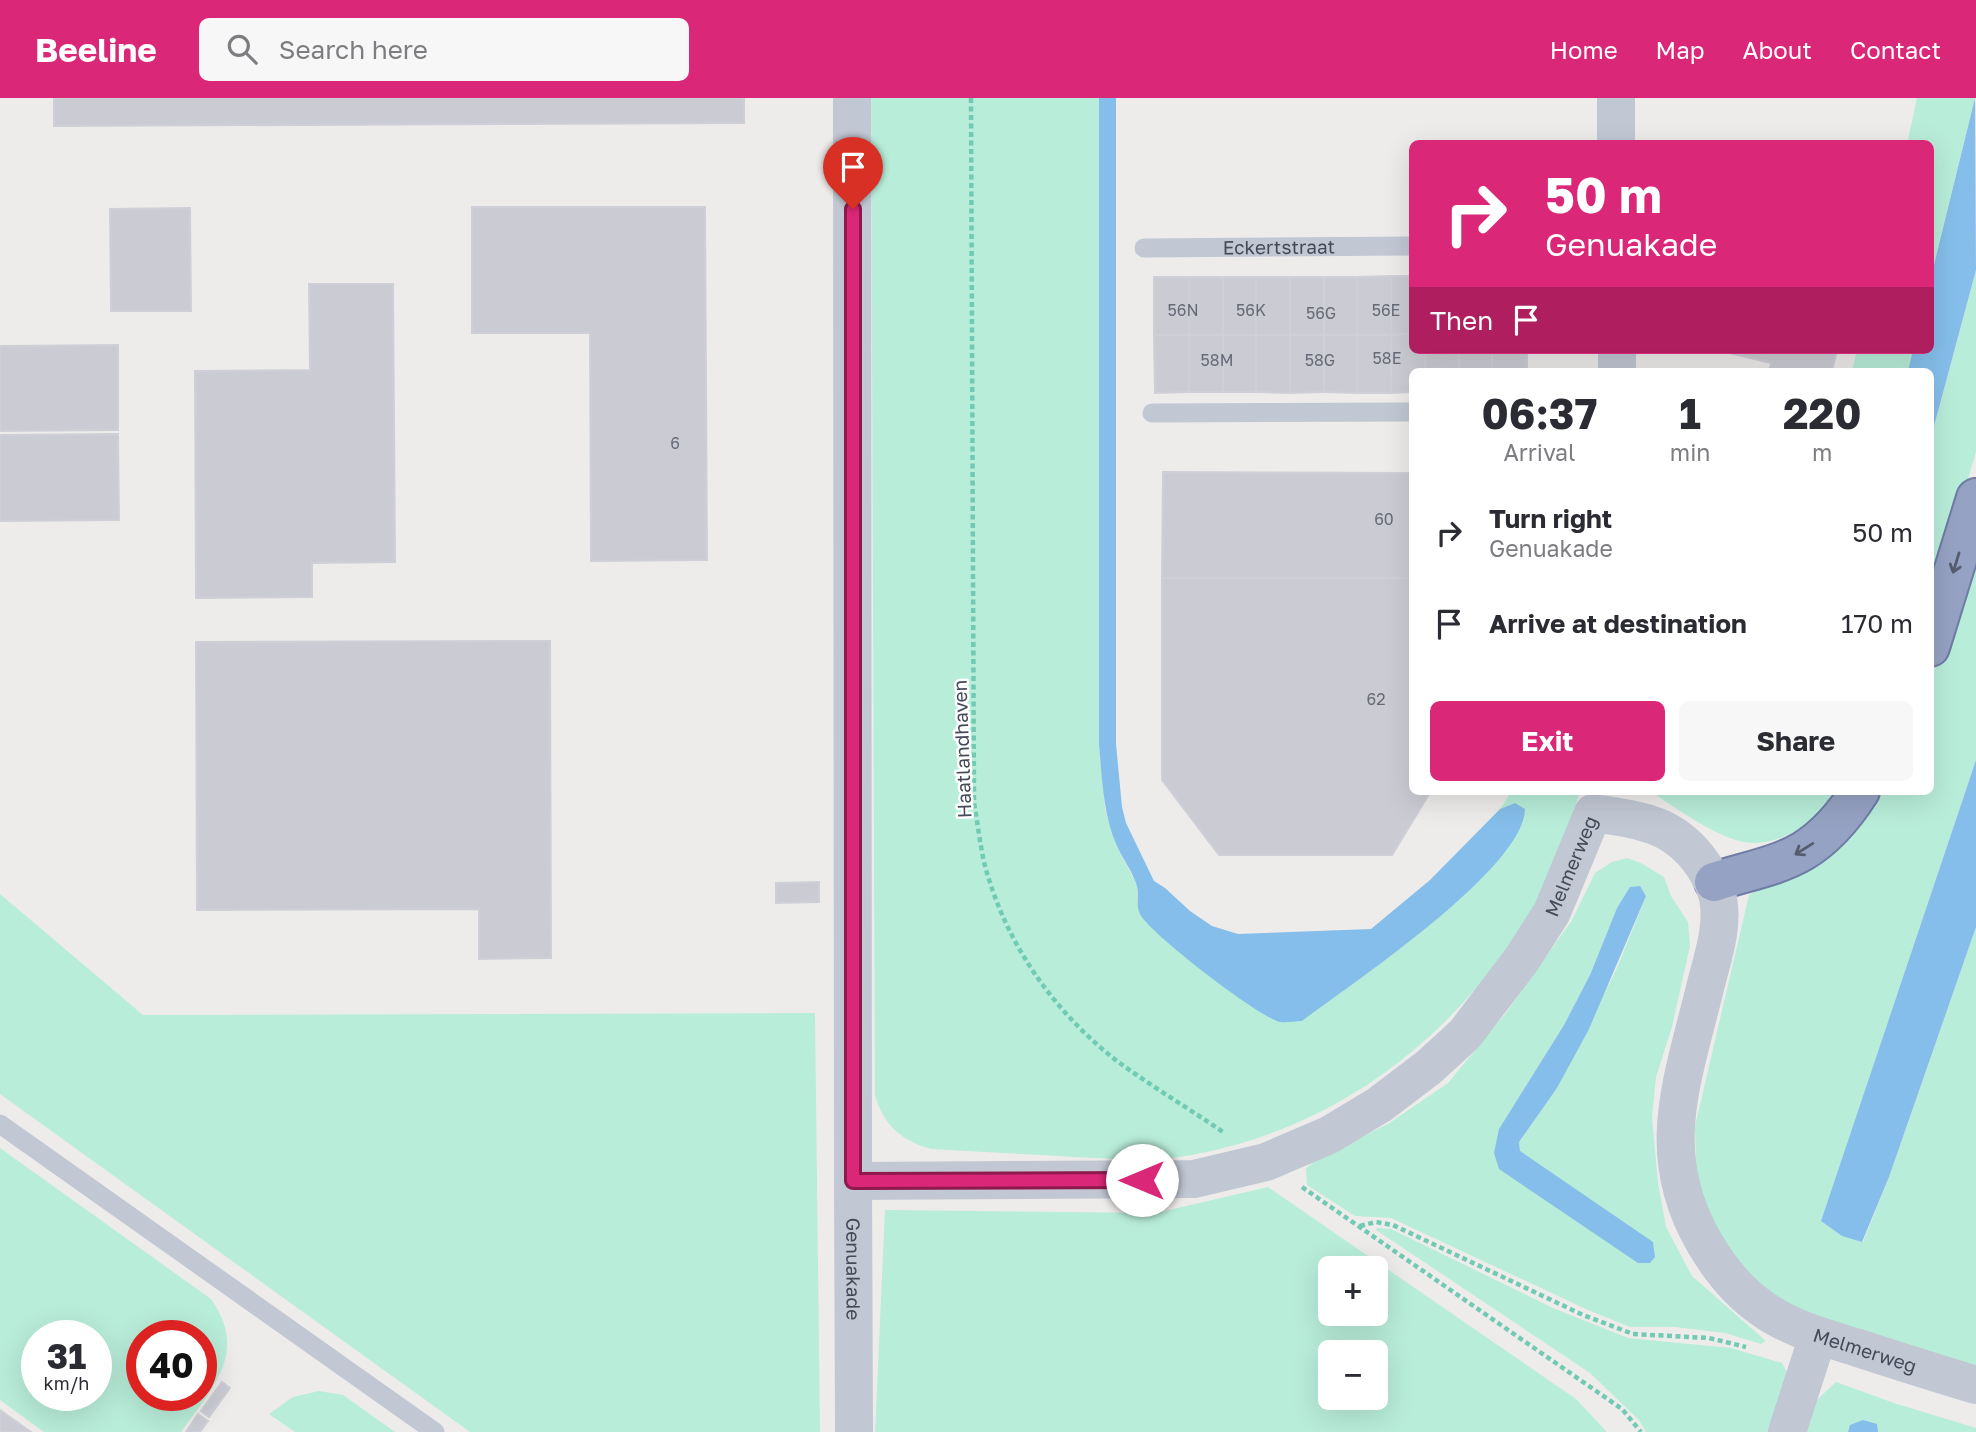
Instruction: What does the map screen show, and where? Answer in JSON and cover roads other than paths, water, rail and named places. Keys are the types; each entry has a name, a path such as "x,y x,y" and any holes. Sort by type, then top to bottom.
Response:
{"highway":[{"path":"1934,634 1976,498"},
{"path":"1714,882 1779,862 1804,851 1828,831 1857,795"}],"street":[{"name":"Genuakade","path":"852,98 854,1432"},
{"path":"1616,98 1616,140"},
{"name":"Melmerweg","path":"853,1181 1194,1180 1266,1162 1329,1135 1379,1105 1429,1067 1465,1034 1522,959 1552,912 1596,802 1673,834 1686,844 1714,882 1720,914 1716,945 1688,1059 1675,1122 1674,1146 1683,1194 1697,1230 1715,1260 1736,1286 1763,1309 1795,1328 1976,1385"},
{"path":"1787,1432 1818,1336"}],"lane":[{"name":"Eckertstraat","path":"1144,248 1409,246"},
{"path":"1152,413 1409,412"},
{"path":"0,1124 435,1432"}],"water":[{"path":"1099,98 1116,98 1116,744 1126,823 1154,881 1212,926 1238,934 1371,929 1430,880 1500,809 1515,803 1525,809 1517,834 1497,862 1467,893 1432,924 1302,1021 1280,1022 1251,1006 1183,955 1148,924 1140,914 1136,883 1116,844 1108,820 1099,744"},
{"path":"1975,98 1976,270 1934,426 1934,368 1909,368 1912,354 1934,354 1934,265"},
{"path":"1976,760 1976,927 1889,1177 1862,1242 1842,1236 1821,1221"},
{"path":"1640,886 1646,896 1589,1029 1557,1088 1519,1142 1520,1151 1653,1242 1655,1257 1650,1263 1638,1263 1499,1169 1494,1153 1499,1129 1564,1025 1590,975 1617,908 1630,887"},
{"path":"1863,1420 1877,1424 1878,1432 1848,1432 1850,1425"}]}
